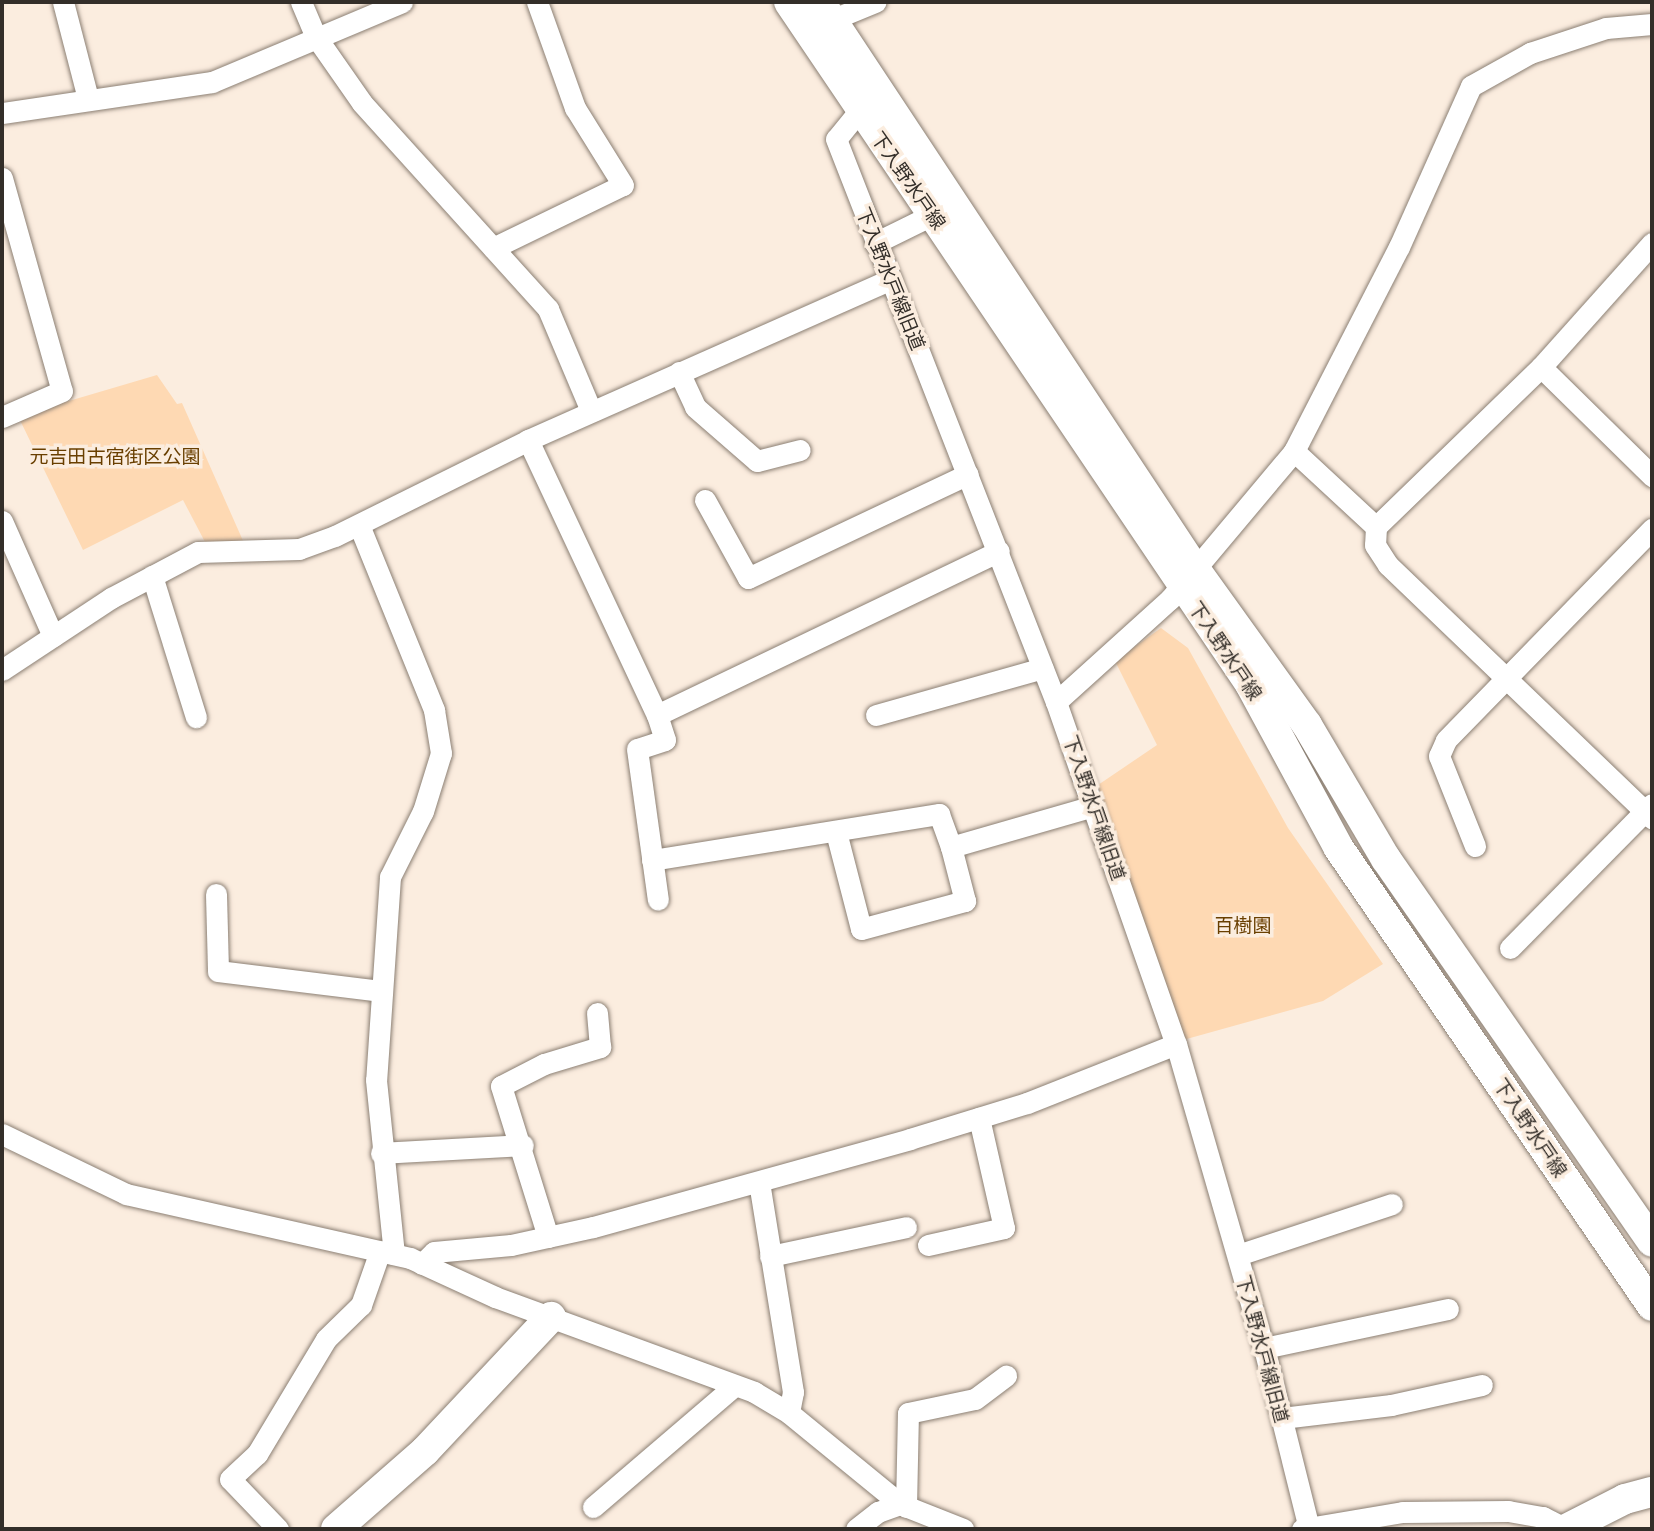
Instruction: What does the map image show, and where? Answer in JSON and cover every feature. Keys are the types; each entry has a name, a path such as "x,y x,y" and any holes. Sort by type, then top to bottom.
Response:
{"main road":[{"name":"下入野水戸線","path":"789,2 859,111 1188,578 1307,725 1386,859 1652,1242"},
{"name":"下入野水戸線","path":"826,11 1188,578 1250,684 1338,847 1652,1306"},
{"path":"335,1529 425,1451 551,1317"},
{"path":"1566,1529 1625,1499 1652,1492"}],"street":[{"path":"63,2 88,99"},
{"path":"301,2 316,37 362,103 548,309 591,411"},
{"path":"2,113 212,82 402,2"},
{"path":"493,248 623,185 575,108 537,2"},
{"path":"826,11 875,2"},
{"path":"1056,702 1188,578 1294,451 1399,247 1471,86 1530,53 1606,28 1652,24"},
{"name":"下入野水戸線旧道","path":"859,111 836,139 1056,702 1176,1044 1264,1348 1306,1528"},
{"path":"2,178 62,391 2,417"},
{"path":"875,243 932,215"},
{"path":"1510,948 1650,811 1388,565 1375,545 1376,527 1541,367 1652,243"},
{"path":"5,661 198,552 299,549 359,525 591,411 891,279"},
{"path":"1541,367 1652,476"},
{"path":"679,372 695,407 757,461 800,450"},
{"path":"528,440 657,715 665,740 637,749 658,900"},
{"path":"1294,451 1376,527"},
{"path":"705,500 748,578 968,474"},
{"path":"2,521 53,636"},
{"path":"278,1529 230,1479 257,1454 327,1339 361,1305 387,1253 376,1080 380,991 390,877 423,811 441,753 434,710 359,525"},
{"path":"1475,845 1439,756 1446,740 1652,529"},
{"path":"657,715 999,551"},
{"path":"152,576 196,717"},
{"path":"876,715 913,700 1043,668"},
{"path":"951,847 1093,806"},
{"path":"652,860 939,814 965,901 861,929 836,832"},
{"path":"216,894 218,971 380,991"},
{"path":"548,1237 523,1145 501,1086 544,1064 600,1047 597,1013"},
{"path":"422,1264 434,1252 548,1237 759,1182 979,1118 1176,1044"},
{"path":"928,1245 1004,1228 979,1118"},
{"path":"2,1134 126,1194 387,1253 422,1264 551,1317 734,1386 789,1413 903,1506 964,1529"},
{"path":"381,1153 523,1145"},
{"path":"759,1182 793,1392 789,1413"},
{"path":"1238,1255 1392,1204"},
{"path":"770,1256 906,1227"},
{"path":"1264,1348 1448,1309"},
{"path":"903,1506 908,1413 975,1399 1006,1376"},
{"path":"1282,1418 1391,1405 1482,1385"},
{"path":"593,1507 734,1386"},
{"path":"856,1529 878,1511 903,1506"},
{"path":"1306,1528 1402,1512 1508,1511 1543,1517 1566,1529"}],"green space":[{"name":"元吉田古宿街区公園","path":"157,375 177,404 182,403 244,543 205,542 183,500 83,550 18,416"},
{"name":"百樹園","path":"1161,628 1188,648 1288,828 1383,964 1323,1001 1183,1040 1098,785 1157,745 1115,661"}]}
